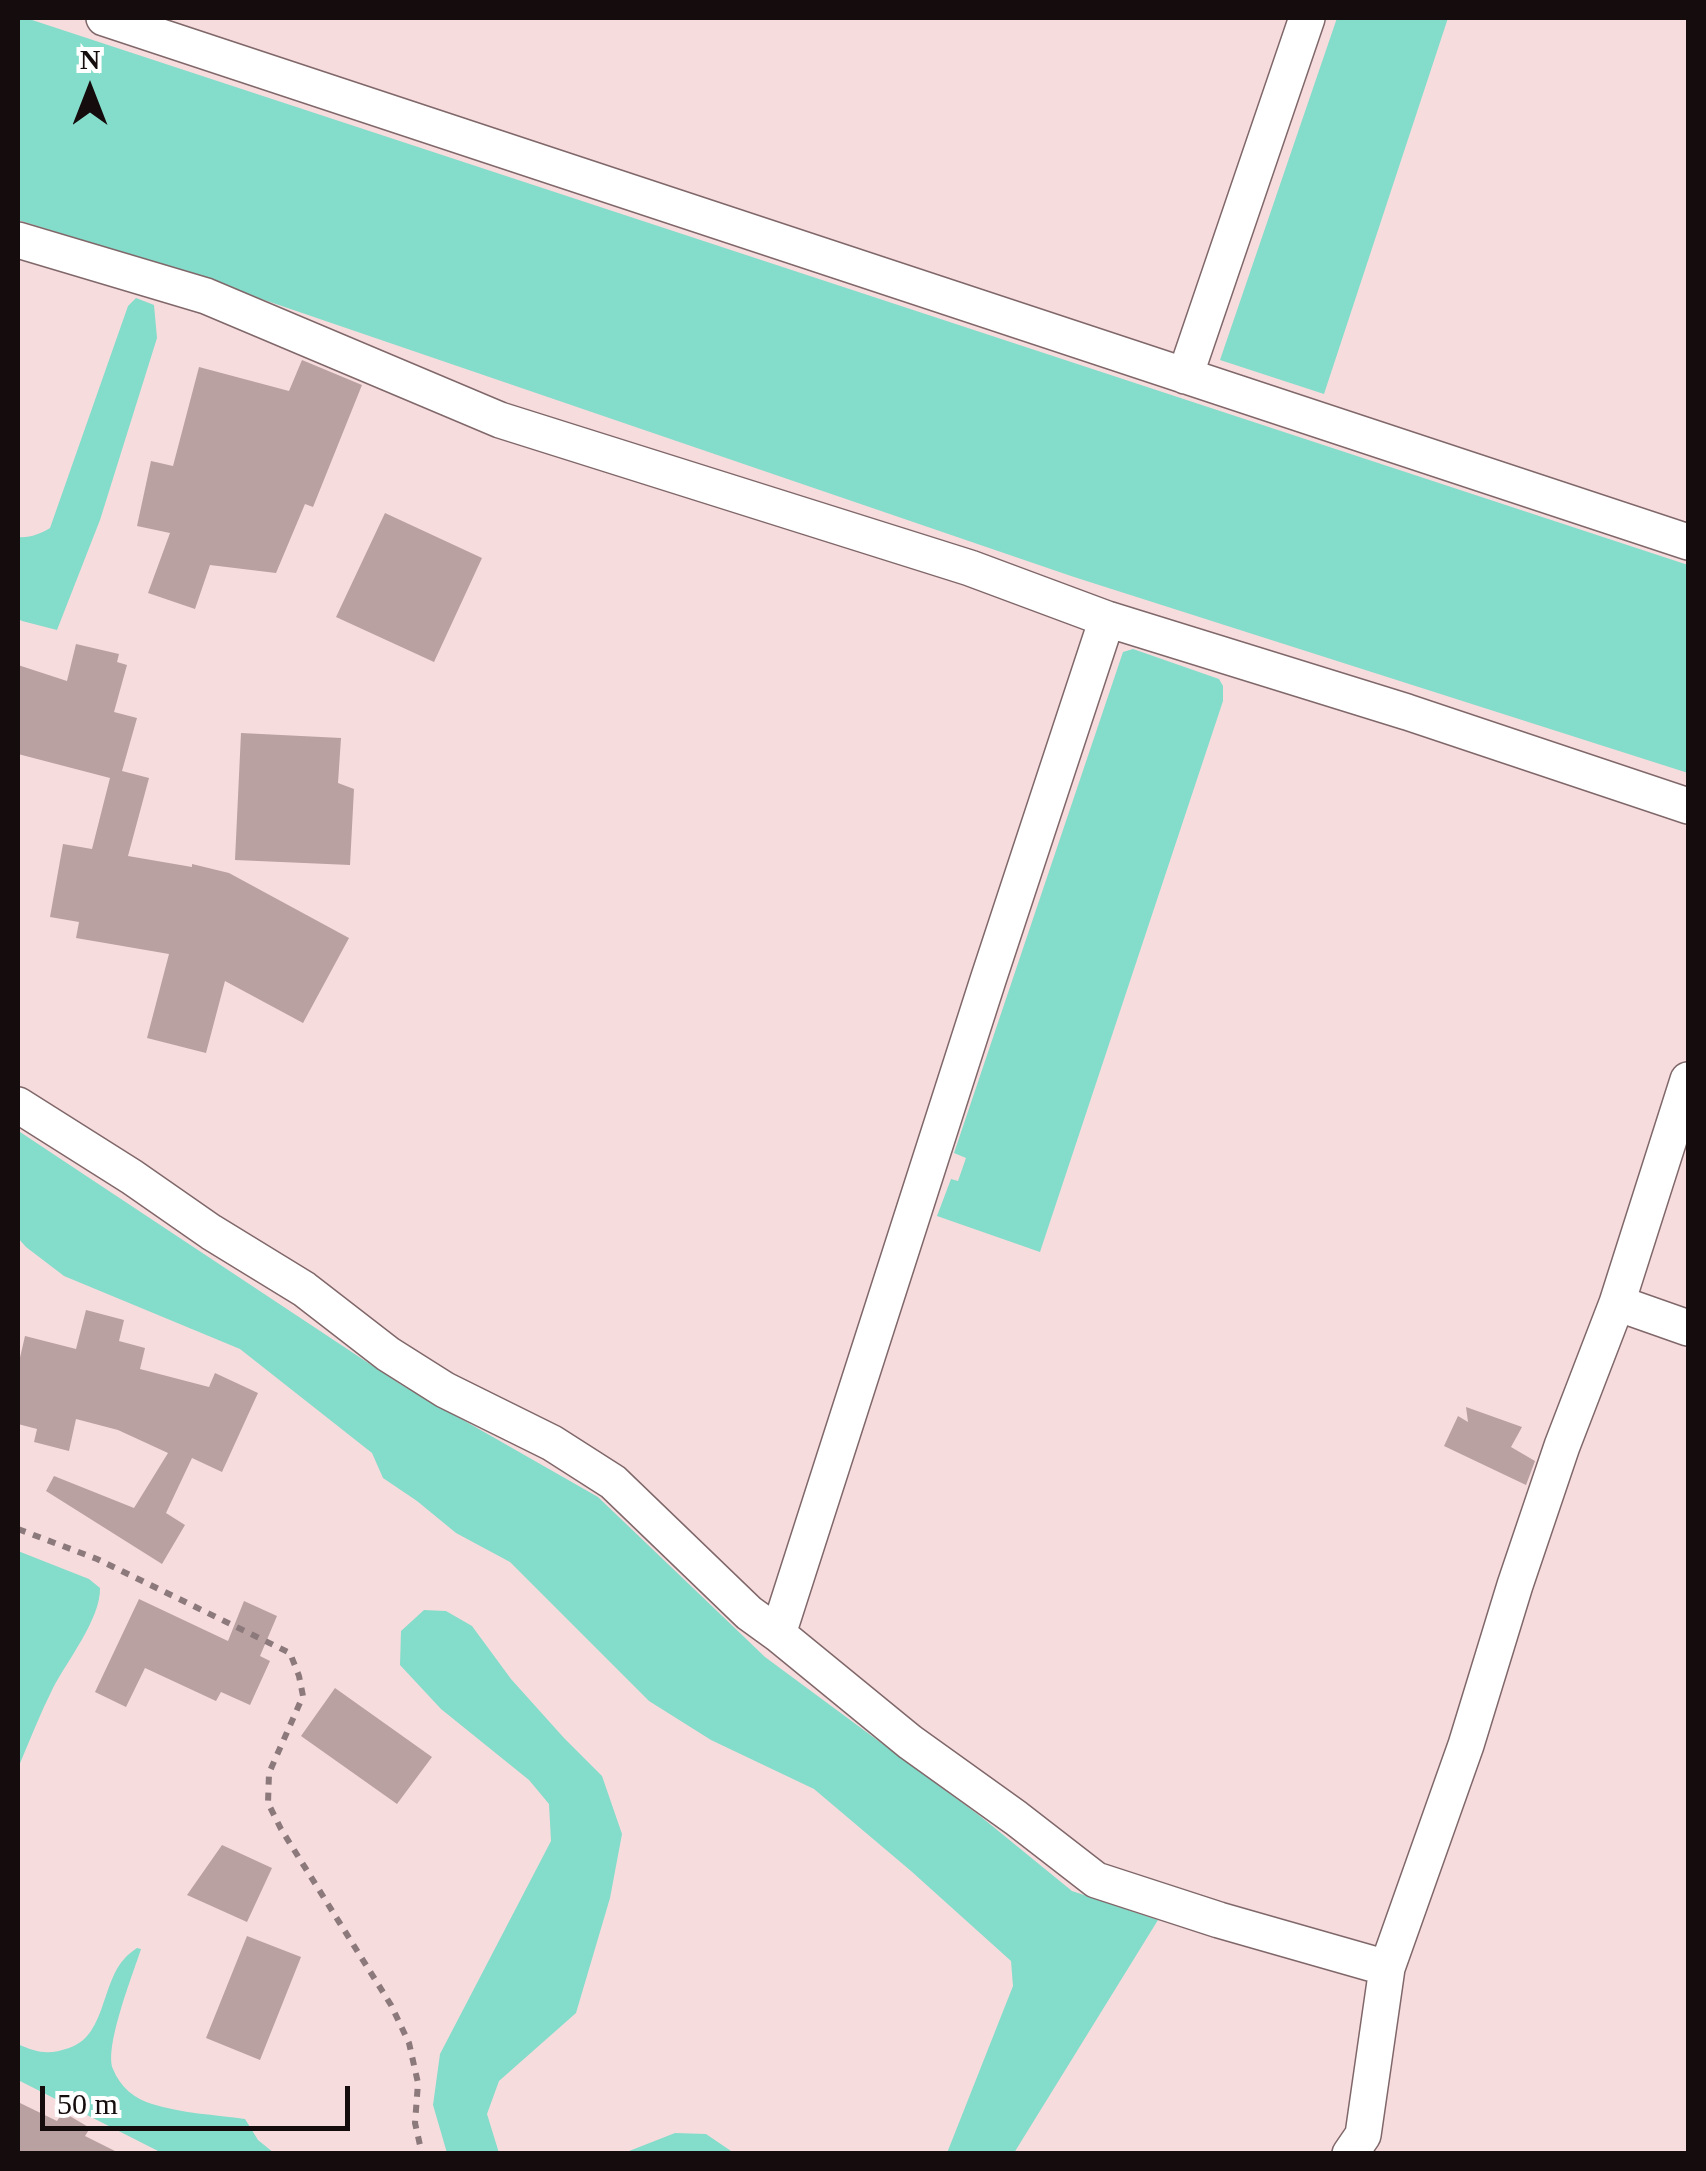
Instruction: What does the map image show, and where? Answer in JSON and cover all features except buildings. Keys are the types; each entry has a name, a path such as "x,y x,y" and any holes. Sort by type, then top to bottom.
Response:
{"street":[{"path":"104,18 1688,542"},
{"path":"1184,376 1306,18"},
{"path":"18,240 206,296 500,420 970,568 1107,619 1408,712 1688,806"},
{"path":"778,1634 1107,619"},
{"path":"1350,2154 1364,2135 1386,1968 1466,1745 1514,1585 1556,1464 1617,1303 1688,1080"},
{"path":"18,1105 304,1289 430,1381 552,1443 613,1482 749,1613 910,1742 1096,1880 1386,1968"},
{"path":"1617,1303 1688,1328"}],"path":[{"path":"18,1529 98,1560 290,1653 303,1696 269,1773 268,1802 281,1830 391,2005 410,2043 418,2084 415,2123 422,2154"}],"shaded area":[{"path":"18,18 1688,565 1688,773 1074,577 156,263 18,220"},
{"path":"1337,18 1448,18 1324,394 1220,360"},
{"path":"136,298 154,305 157,338 100,520 57,630 22,621 18,619 18,537 50,528 128,306"},
{"path":"1133,649 1219,679 1223,701 1040,1252 937,1216 951,1179 958,1181 966,1158 954,1153 1123,652"},
{"path":"20,1132 400,1384 598,1497 765,1657 980,1816 1072,1891 1158,1920 1014,2153 947,2153 1013,1986 1011,1961 814,1789 711,1740 649,1701 510,1562 456,1533 383,1478 372,1453 240,1349 64,1276 26,1247 18,1238"},
{"path":"18,1551 89,1579 100,1588 89,1626 53,1688 18,1768"},
{"path":"424,1610 446,1611 472,1626 511,1679 602,1776 622,1834 610,1898 576,2013 499,2081 487,2114 499,2153 447,2153 433,2105 440,2054 551,1841 549,1804 529,1780 441,1709 400,1665 401,1631"},
{"path":"137,1948 141,1949 112,2044 113,2069 124,2087 152,2104 245,2119 258,2140 274,2153 162,2153 18,2080 18,2044 49,2052 81,2042 97,2021 117,1969"},
{"path":"675,2133 706,2134 734,2153 624,2153"}]}
